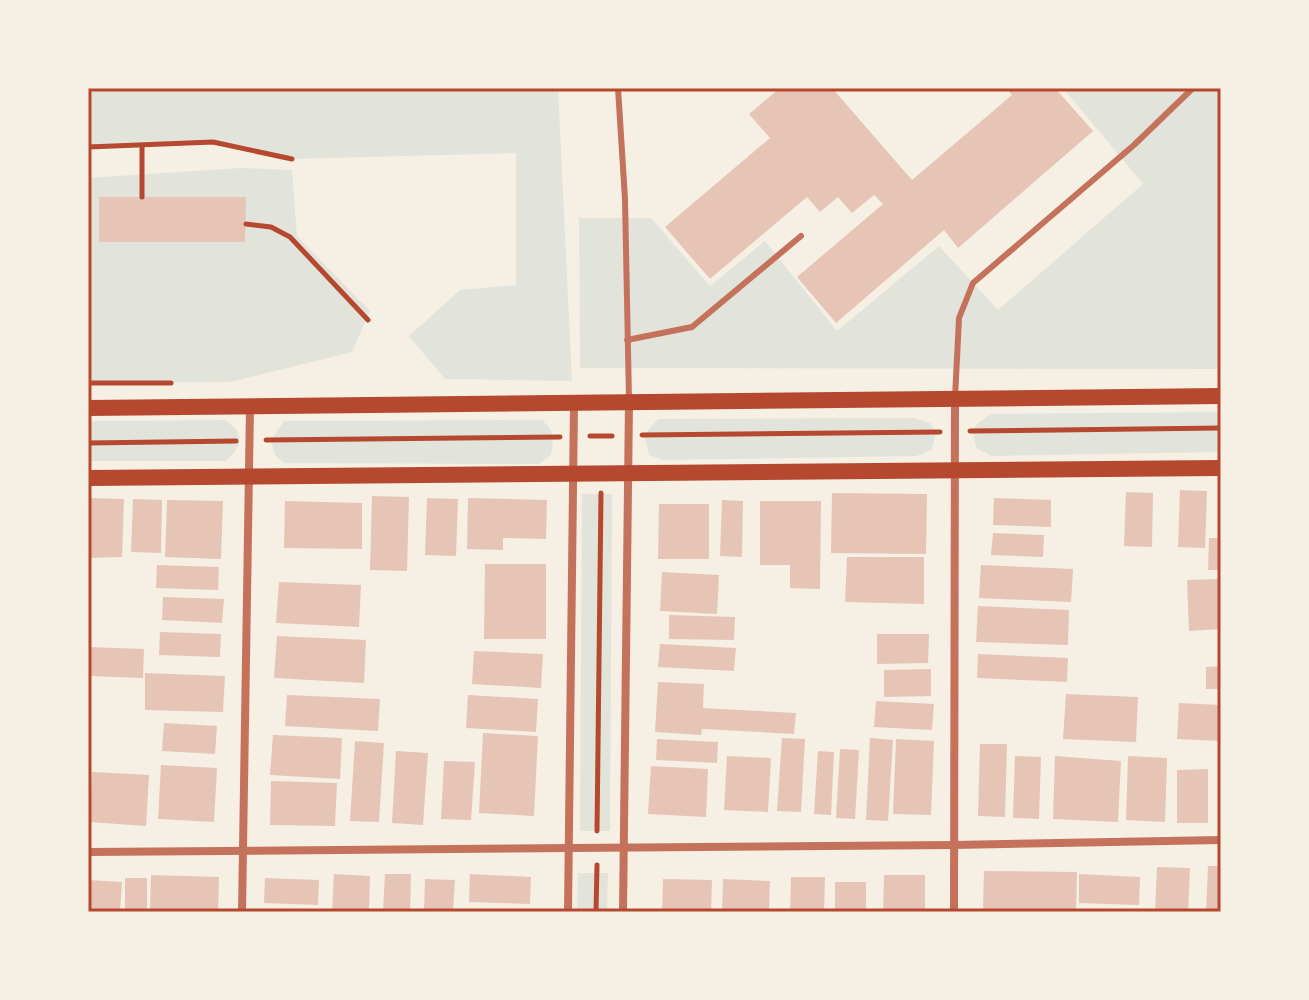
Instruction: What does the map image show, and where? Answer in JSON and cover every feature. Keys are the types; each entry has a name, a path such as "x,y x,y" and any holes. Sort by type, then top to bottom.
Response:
{"main road":[{"path":"88,408 1221,396"},
{"path":"88,478 1221,468"}],"street":[{"path":"954,912 955,399"},
{"path":"568,912 574,402"},
{"path":"623,912 629,402"},
{"path":"242,912 250,406"},
{"path":"88,852 1221,840"}],"lane":[{"path":"618,88 625,199 629,402"},
{"path":"955,399 959,318 973,283 1127,151 1193,88"},
{"path":"627,340 692,327 801,236"}],"path":[{"path":"88,147 213,142 292,159"},
{"path":"142,146 142,197"},
{"path":"246,224 271,227 290,237 368,320"},
{"path":"88,443 1221,428"},
{"path":"596,912 601,473"}],"shaded area":[{"path":"88,88 558,88 572,381 445,379 409,336 460,290 516,285 516,153 292,159 213,142 88,147"},
{"path":"1063,88 1221,88 1221,369 580,368 579,218 651,218 710,286 765,241 837,331 939,246 998,310 1143,184"},
{"path":"240,168 292,170 297,236 370,311 352,352 231,382 88,383 88,178"},
{"path":"1221,412 1221,452 992,456 976,448 973,431 991,414"},
{"path":"914,418 930,423 936,432 932,449 917,456 663,460 649,455 644,435 658,419"},
{"path":"225,420 236,429 240,441 226,461 88,461 88,421"},
{"path":"542,420 551,432 553,444 551,455 539,464 284,463 275,455 271,440 284,421"},
{"path":"582,494 612,494 610,831 580,831"},
{"path":"578,873 608,873 607,912 577,912"}],"building":[{"path":"780,88 832,88 912,180 1012,95 1006,88 1055,88 1093,131 958,248 944,230 836,323 797,277 883,204 874,195 852,213 838,197 820,212 807,197 710,279 665,227 770,138 749,114"},
{"path":"99,197 246,197 245,242 99,242"},
{"path":"1180,490 1207,491 1205,548 1178,547"},
{"path":"1126,492 1153,493 1152,547 1124,546"},
{"path":"832,493 927,494 926,554 831,553"},
{"path":"372,496 409,497 407,571 370,570"},
{"path":"88,498 124,499 122,557 88,558"},
{"path":"427,498 458,499 456,556 425,555"},
{"path":"468,498 547,500 546,539 503,538 503,550 467,549"},
{"path":"994,498 1051,500 1051,527 993,525"},
{"path":"133,499 162,500 161,553 131,552"},
{"path":"167,500 223,501 221,559 165,557"},
{"path":"722,500 743,501 742,557 720,556"},
{"path":"285,501 362,503 362,549 284,548"},
{"path":"760,501 821,501 820,589 790,588 790,565 760,565"},
{"path":"659,504 709,504 709,559 658,559"},
{"path":"993,533 1044,535 1043,557 991,555"},
{"path":"1209,538 1221,538 1221,570 1208,570"},
{"path":"847,557 924,557 924,604 845,602"},
{"path":"485,564 546,564 546,639 484,639"},
{"path":"157,565 219,567 218,590 156,588"},
{"path":"981,565 1073,569 1071,602 979,598"},
{"path":"662,572 719,575 717,614 660,611"},
{"path":"1221,579 1221,629 1189,631 1187,580"},
{"path":"279,582 361,585 359,627 276,623"},
{"path":"163,597 224,599 222,623 162,620"},
{"path":"978,606 1069,610 1068,645 976,642"},
{"path":"669,615 735,617 734,640 669,639"},
{"path":"160,632 221,634 220,657 159,655"},
{"path":"877,634 929,634 928,663 877,664"},
{"path":"277,636 366,640 364,683 274,678"},
{"path":"660,644 736,648 734,671 658,667"},
{"path":"88,647 144,649 143,678 88,676"},
{"path":"474,651 543,654 541,688 472,684"},
{"path":"978,654 1068,658 1067,682 977,678"},
{"path":"1221,666 1221,689 1206,689 1206,667"},
{"path":"931,669 931,696 884,697 884,670"},
{"path":"145,673 225,676 223,712 145,710"},
{"path":"658,682 704,684 703,708 796,713 794,734 702,729 701,735 655,732"},
{"path":"1066,694 1138,697 1136,742 1063,739"},
{"path":"287,695 380,699 378,731 285,726"},
{"path":"468,695 538,699 536,732 466,728"},
{"path":"876,701 934,704 932,730 874,727"},
{"path":"1179,703 1221,705 1221,741 1177,739"},
{"path":"164,723 217,726 215,754 162,751"},
{"path":"483,733 538,736 534,816 479,813"},
{"path":"273,735 342,738 340,779 270,775"},
{"path":"782,738 805,739 801,812 777,811"},
{"path":"870,738 893,740 888,821 866,820"},
{"path":"657,739 718,742 717,763 656,760"},
{"path":"896,739 934,741 931,815 893,814"},
{"path":"355,741 384,743 379,822 350,821"},
{"path":"980,744 1007,744 1005,817 978,816"},
{"path":"840,749 859,750 855,819 836,818"},
{"path":"396,751 428,753 423,825 392,823"},
{"path":"818,751 834,752 831,815 814,814"},
{"path":"727,756 771,758 768,812 724,810"},
{"path":"1015,756 1041,757 1039,819 1013,818"},
{"path":"1055,756 1121,761 1118,822 1053,819"},
{"path":"1128,756 1167,758 1165,822 1126,820"},
{"path":"444,761 475,762 471,820 441,819"},
{"path":"161,765 217,768 214,822 158,819"},
{"path":"651,766 708,769 706,817 648,814"},
{"path":"1208,769 1208,823 1177,823 1177,770"},
{"path":"92,772 149,775 146,826 89,822"},
{"path":"271,781 337,783 335,826 270,825"},
{"path":"1208,866 1221,866 1221,912 1206,912"},
{"path":"1157,867 1190,868 1188,912 1155,912"},
{"path":"984,871 1077,872 1076,912 983,912"},
{"path":"334,874 370,876 369,912 332,912"},
{"path":"385,874 411,874 410,912 383,912"},
{"path":"470,874 531,877 530,904 469,902"},
{"path":"1079,874 1140,877 1139,905 1079,903"},
{"path":"151,875 219,877 218,912 150,912"},
{"path":"884,875 925,875 925,912 883,912"},
{"path":"791,877 825,877 824,912 790,912"},
{"path":"125,878 147,878 147,912 125,912"},
{"path":"265,878 319,880 318,905 264,903"},
{"path":"425,879 455,880 453,912 424,912"},
{"path":"663,879 712,880 711,912 662,912"},
{"path":"723,879 770,881 769,912 722,912"},
{"path":"88,880 122,882 120,912 88,912"},
{"path":"835,882 866,882 866,912 835,912"}]}
